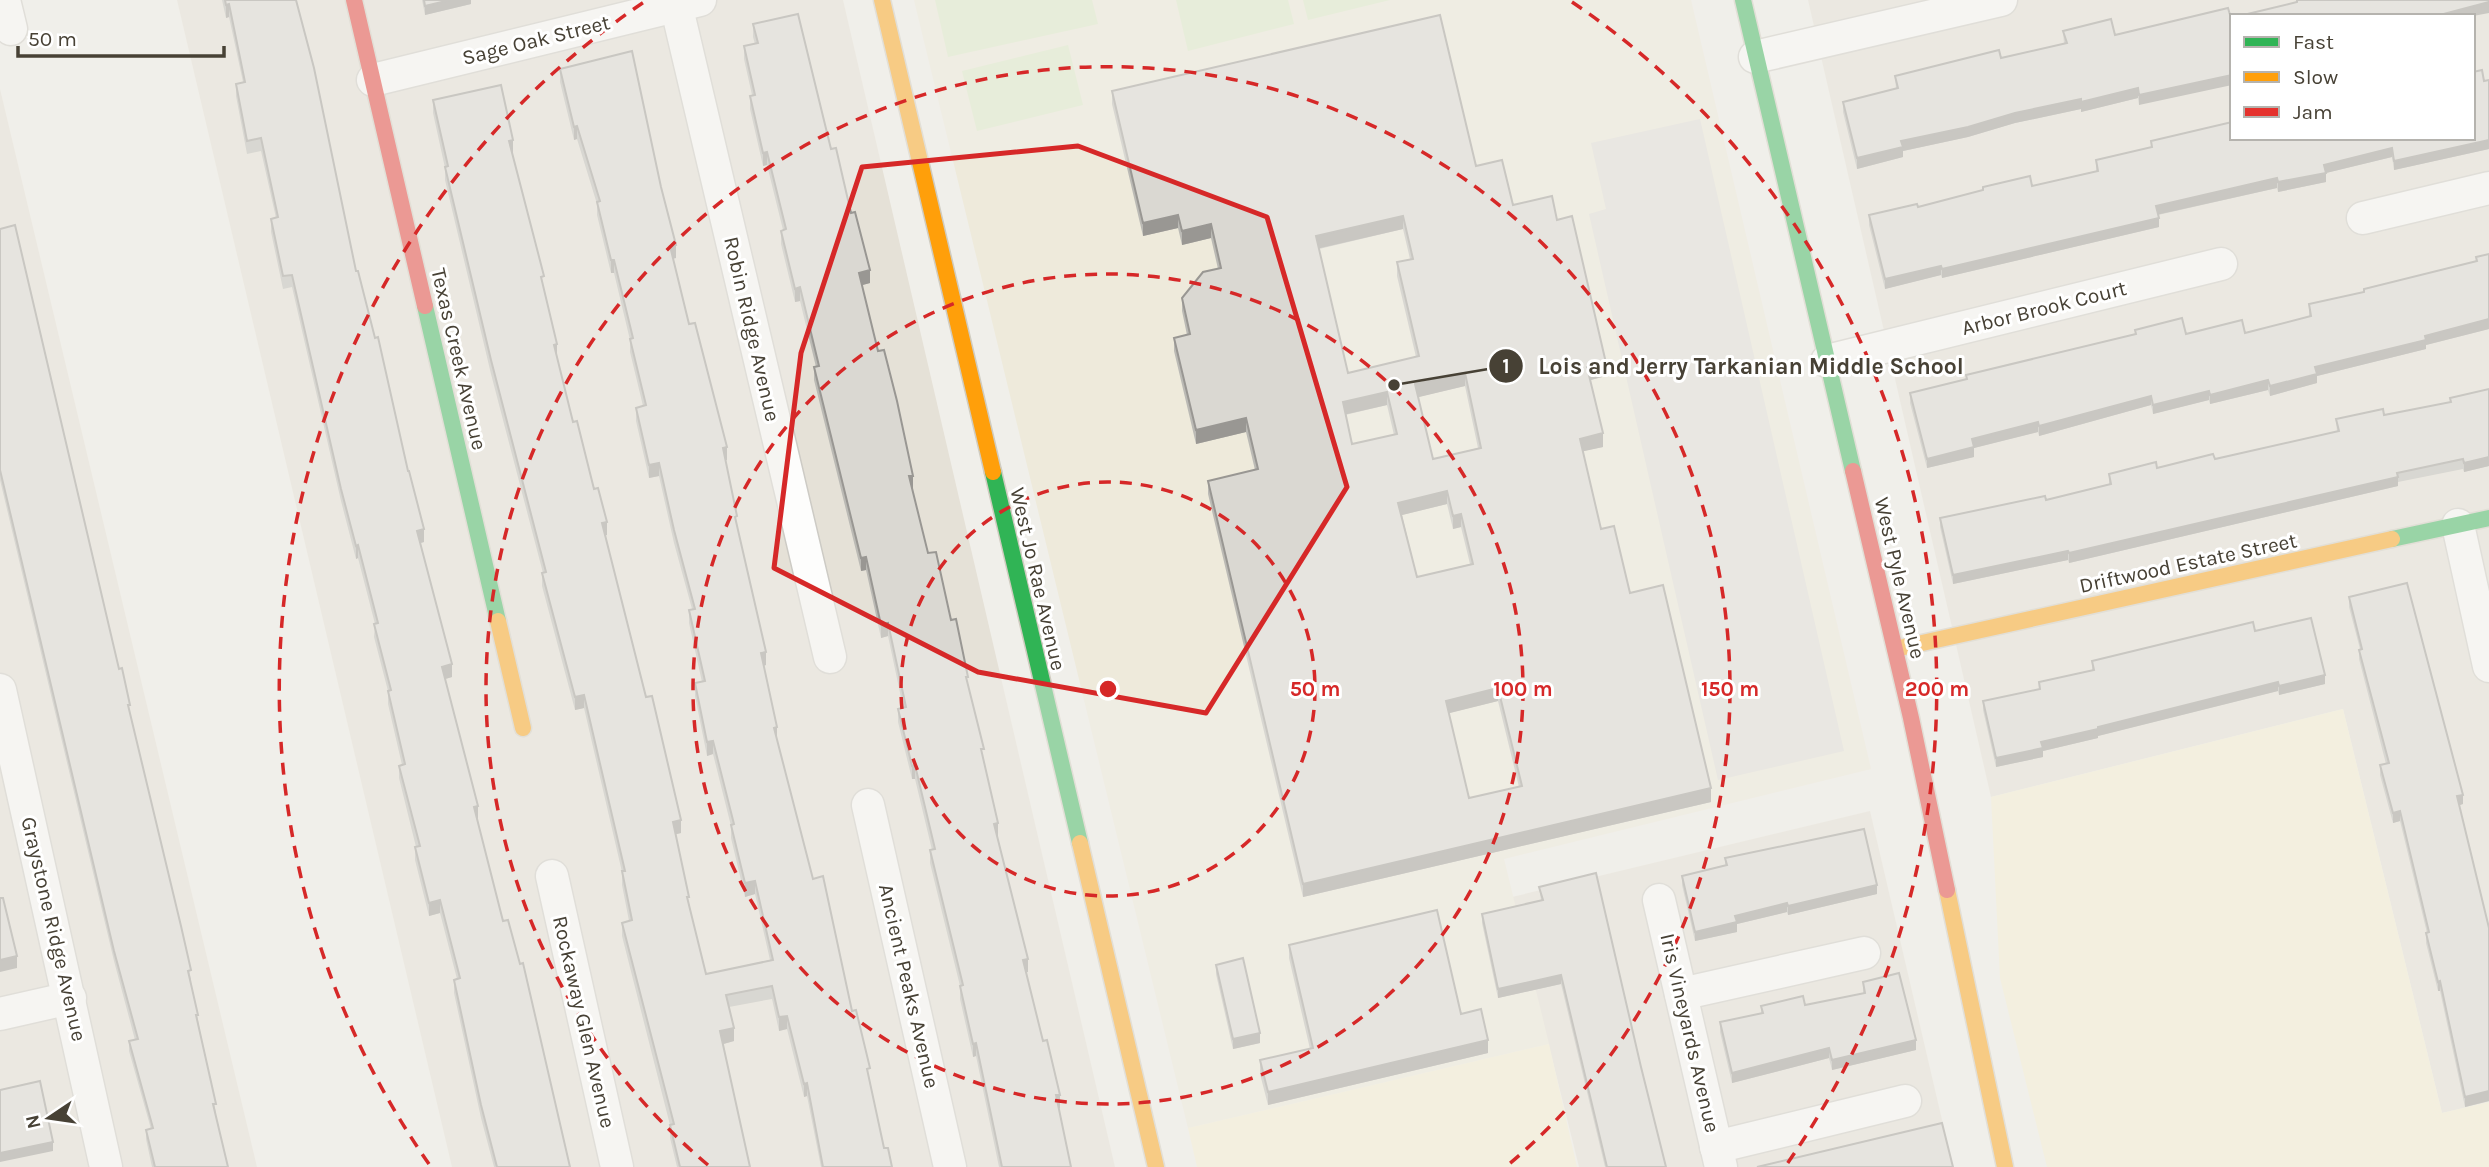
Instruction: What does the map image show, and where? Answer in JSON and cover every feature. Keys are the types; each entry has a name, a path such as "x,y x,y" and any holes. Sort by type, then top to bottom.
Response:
{"street":[{"name":"Texas Creek Avenue","path":"354,0 523,728"},
{"name":"West Jo Rae Avenue","path":"882,0 1156,1167"},
{"name":"West Pyle Avenue","path":"1743,0 1895,649 2005,1167"},
{"path":"1755,57 2001,0"},
{"name":"Sage Oak Street","path":"373,80 684,2"},
{"name":"Robin Ridge Avenue","path":"684,2 830,657"},
{"path":"2363,218 2489,188"},
{"name":"Arbor Brook Court","path":"1827,361 2221,264"},
{"name":"Driftwood Estate Street","path":"1895,649 2489,518"},
{"path":"2458,525 2489,666"},
{"name":"Graystone Ridge Avenue","path":"1,702 70,998 106,1167"},
{"name":"Ancient Peaks Avenue","path":"868,806 950,1167"},
{"name":"Rockaway Glen Avenue","path":"552,876 617,1167"},
{"name":"Iris Vineyards Avenue","path":"1659,900 1718,1157"},
{"path":"1681,994 1864,953"},
{"path":"0,1014 70,998"},
{"path":"1718,1157 1905,1101"}],"highlighted area":[{"path":"1078,146 1267,217 1347,487 1206,713 978,672 774,568 801,353 862,167"}],"shaded area":[{"path":"177,0 843,0 1115,1167 452,1167"},
{"path":"914,0 1691,0 1871,769 1504,859 1549,1044 1188,1128"},
{"path":"1808,0 2489,0 2489,1102 2442,1113 2343,709 1991,797"},
{"path":"0,89 257,1167 0,1167"},
{"path":"1700,119 1844,751 1718,780 1589,214 1606,209 1591,143"},
{"path":"1870,811 1953,1167 1579,1167 1512,897"}],"green space":[{"path":"935,0 1092,0 1098,24 948,57"},
{"path":"1176,0 1288,0 1294,24 1188,51"},
{"path":"1303,0 1390,0 1308,20"},
{"path":"1068,45 1083,105 977,131 962,71"}],"sand":[{"path":"2343,709 2442,1113 2489,1102 2489,1167 2047,1167 2000,978 1991,797"},
{"path":"1549,1044 1577,1167 1197,1167 1188,1128"}],"building":[{"path":"225,0 296,0 314,68 356,271 375,338 378,337 424,529 417,531 452,664 442,667 478,806 474,807 503,921 508,920 520,964 523,963 570,1167 497,1167 454,980 460,978 440,900 429,903 415,847 420,846 399,766 405,764 388,691 391,690 374,624 378,623 341,489 292,275 283,276 271,219 278,217 261,138 247,141 236,84 245,82 229,4 226,5"},
{"path":"424,0 450,0 425,6"},
{"path":"2489,0 2444,14 2247,14 2297,2"},
{"path":"2228,8 2230,75 2139,95 2138,88 2081,102 2081,99 2015,113 1968,127 1901,141 1903,147 1857,158 1843,102 1898,88 1895,76 1999,50 2001,58 2067,43 2063,31 2111,19 2115,35"},
{"path":"798,14 831,149 836,148 851,213 855,212 870,270 859,273 878,351 884,350 897,401 913,476 909,476 928,553 936,552 951,620 956,619 998,823 994,824 1028,959 1023,960 1043,1041 1047,1040 1060,1095 1056,1095 1071,1167 1002,1167 976,1043 973,1044 960,986 963,985 930,850 935,849 915,765 912,766 898,709 906,707 888,623 881,625 866,557 861,558 814,367 819,366 800,287 795,289 781,231 786,229 767,152 763,153 750,96 755,95 744,46 758,43 753,24"},
{"path":"1440,15 1476,166 1502,160 1513,205 1552,196 1557,220 1572,216 1606,363 1587,367 1603,433 1580,439 1601,529 1614,526 1630,593 1663,585 1711,788 1303,884 1208,481 1258,469 1246,418 1196,430 1174,338 1190,334 1182,298 1203,272 1221,268 1211,224 1182,231 1178,215 1143,223 1112,91","holes":["1403,216 1413,259 1397,262 1419,356 1348,373 1316,236","1465,373 1481,448 1433,459 1415,384","1387,392 1397,434 1352,444 1343,402","1447,491 1453,516 1461,514 1473,564 1417,577 1398,503","1498,688 1522,786 1469,798 1446,701"]},
{"path":"632,51 676,245 670,246 689,324 695,323 727,447 723,448 737,516 735,517 766,652 761,653 777,727 774,728 813,879 823,876 852,1011 856,1010 870,1068 867,1069 884,1148 888,1148 892,1167 823,1167 807,1083 804,1084 787,1016 779,1017 772,986 726,995 734,1028 720,1031 750,1167 680,1167 670,1125 674,1124 622,923 632,920 622,871 625,871 584,695 575,697 542,573 546,572 445,167 448,166 433,100 501,85 513,140 509,141 544,276 541,277 557,344 554,345 573,422 577,421 594,489 598,488 607,522 602,523 646,697 652,696 681,820 673,822 687,897 706,974 773,960 755,881 745,883 731,825 734,824 713,741 707,742 695,683 705,681 689,610 695,609 659,463 649,465 636,408 646,405 630,339 633,338 597,202 600,201 577,126 574,127 560,69"},
{"path":"2482,70 2484,81 2489,80 2489,140 2394,161 2392,148 2324,165 2326,173 2278,182 2277,178 2156,206 2159,218 1942,269 1941,266 1885,279 1869,215 1917,204 1918,207 2030,176 2032,186 2098,171 2096,160 2152,147 2151,141 2230,122 2230,140 2475,140 2475,72"},
{"path":"15,225 119,669 122,668 128,705 191,970 188,971 196,1015 228,1167 155,1167 146,1130 153,1128 129,1041 138,1039 114,951 0,470 0,229"},
{"path":"2489,254 2489,319 2425,336 2426,340 2315,367 2317,374 2270,386 2268,380 2210,395 2209,391 2153,405 2151,396 2039,426 2038,422 1972,439 1974,447 1927,459 1910,393 1967,379 1966,375 2136,334 2135,330 2182,318 2186,334 2242,320 2245,333 2311,316 2309,304 2477,261 2476,257"},
{"path":"2489,389 2489,457 2464,463 2463,459 2397,473 2398,477 2069,553 2068,551 1953,575 1940,518 2045,496 2046,500 2111,484 2109,474 2156,462 2157,468 2213,454 2215,459 2339,431 2336,419 2383,409 2384,415 2451,402 2450,398"},
{"path":"2407,583 2463,795 2457,796 2489,928 2489,1091 2465,1097 2400,811 2393,813 2380,765 2389,763 2359,650 2362,649 2349,597"},
{"path":"2311,618 2325,675 2279,686 2278,682 2098,727 2041,742 2043,748 1996,758 1983,701 2040,689 2039,682 2094,670 2092,661 2253,622 2255,631"},
{"path":"1864,829 1877,885 1735,916 1737,922 1695,932 1682,876 1727,865 1725,858"},
{"path":"1596,873 1666,1167 1607,1167 1561,975 1498,989 1482,914 1543,900 1539,887"},
{"path":"0,898 3,898 17,956 0,960"},
{"path":"1437,910 1461,1014 1481,1009 1488,1040 1268,1092 1260,1060 1313,1048 1289,945"},
{"path":"1243,958 1260,1033 1233,1039 1216,965"},
{"path":"1899,973 1916,1040 1832,1060 1829,1048 1732,1073 1720,1022 1763,1013 1761,1006 1803,996 1805,1005 1865,993 1863,982"},
{"path":"40,1081 53,1142 0,1153 0,1090"},
{"path":"1942,1123 1953,1167 1757,1167"}],"traffic: fast":[{"path":"1743,0 1853,471"},
{"path":"425,306 498,621"},
{"path":"993,472 1080,843"},
{"path":"2392,539 2489,518"}],"traffic: slow":[{"path":"882,0 993,472"},
{"path":"1895,649 2392,539"},
{"path":"498,621 523,728"},
{"path":"1080,843 1156,1167"},
{"path":"1947,890 2005,1167"}],"traffic: jam":[{"path":"354,0 425,306"},
{"path":"1853,471 1911,718 1947,890"}],"place":[{"name":"Lois and Jerry Tarkanian Middle School","path":"1394,385"}]}
